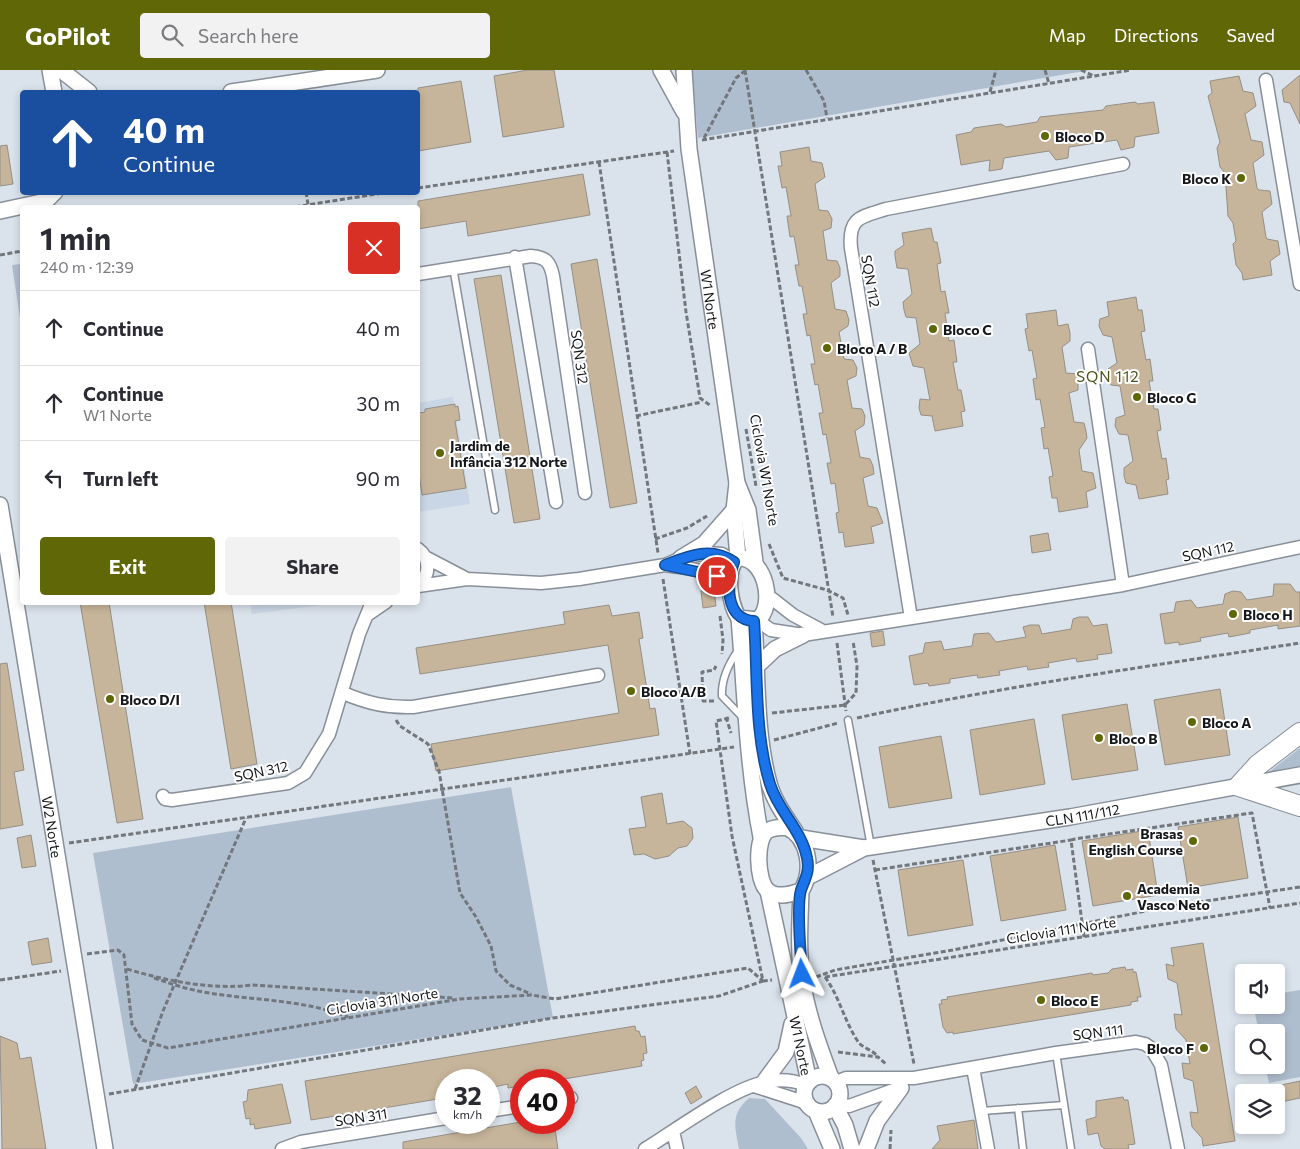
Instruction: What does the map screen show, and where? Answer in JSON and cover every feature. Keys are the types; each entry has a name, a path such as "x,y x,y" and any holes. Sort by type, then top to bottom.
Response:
{"main road":[{"path":"1300,733 1258,765 1239,786 1300,806"}],"street":[{"path":"50,70 54,90"},
{"path":"60,70 86,90"},
{"path":"244,90 377,70"},
{"name":"W1 Norte","path":"662,70 685,116"},
{"name":"W1 Norte","path":"684,70 685,116 689,149 737,483 748,510 755,562 764,580 766,594"},
{"path":"1266,80 1300,284"},
{"name":"SQN 112","path":"912,618 851,248 851,226 856,219 886,209 1123,164"},
{"path":"28,205 46,201 52,195"},
{"path":"0,211 20,207"},
{"path":"515,257 556,502"},
{"name":"SQN 312","path":"420,274 515,257 540,257 546,259 551,268 584,493"},
{"path":"1088,349 1123,586"},
{"name":"W1 Norte","path":"737,483 734,510 736,560 730,587 733,610 750,620"},
{"name":"W2 Norte","path":"0,506 73,963 105,1149"},
{"path":"681,558 704,544 734,510"},
{"name":"SQN 112","path":"750,620 771,630 803,634 1123,586 1300,547"},
{"path":"421,553 467,579"},
{"path":"420,583 425,577 427,570 421,553"},
{"path":"420,585 467,579 541,583 663,565 700,553 716,553 736,560 746,558 755,562"},
{"path":"663,565 717,576 730,587"},
{"path":"749,745 778,805 798,834 808,859 804,884 787,895 768,891 759,869 761,837 749,745 749,718 741,646 750,620 763,613 766,594 793,615 821,630"},
{"name":"SQN 312","path":"163,796 165,799 172,800 237,792 288,783 300,777 310,768 324,745 343,693 371,605"},
{"path":"367,615 382,605"},
{"path":"749,718 757,666 750,620"},
{"path":"757,666 775,649 803,634"},
{"path":"343,693 372,704 392,708 413,707 598,675"},
{"name":"CLN 111/112","path":"804,884 869,855 1070,816 1300,775"},
{"path":"761,837 773,828 786,827 798,834"},
{"name":"CLN 111/112","path":"798,834 869,855"},
{"name":"W1 Norte","path":"804,884 800,932 802,981 810,1015 833,1080"},
{"name":"W1 Norte","path":"768,891 807,1084"},
{"path":"759,1084 786,1052 794,1018"},
{"name":"SQN 111","path":"833,1080 846,1078 914,1078 1056,1053 1136,1042 1151,1048 1162,1065 1178,1149"},
{"path":"973,1068 988,1149"},
{"path":"645,1149 739,1091 759,1084 789,1081 807,1084 819,1076 833,1080 840,1096 836,1105 826,1111 811,1107 759,1084"},
{"name":"SQN 111","path":"836,1105 849,1106 901,1088 914,1078"},
{"path":"807,1084 805,1097 832,1149"},
{"path":"866,1149 876,1121 901,1088"},
{"path":"836,1105 845,1125 852,1149"},
{"name":"SQN 311","path":"282,1149 301,1142 435,1120"},
{"path":"674,1131 677,1149"}],"lane":[{"path":"453,267 495,510"},
{"path":"741,646 733,658 721,685 722,696 749,718"},
{"path":"848,720 869,855"},
{"path":"1056,1053 1071,1149"},
{"path":"982,1111 1064,1105"},
{"path":"1018,1108 1023,1149"}],"path":[{"path":"746,70 754,130 814,492 827,590 835,628 848,720"},
{"path":"703,139 736,78 746,70"},
{"path":"806,70 824,101 826,118"},
{"path":"990,92 996,70"},
{"path":"1045,70 1049,84"},
{"path":"1081,70 1094,76"},
{"path":"420,188 689,149 703,139 1131,70"},
{"path":"702,129 704,148"},
{"path":"667,152 686,312 702,402"},
{"path":"599,162 655,539 663,565 690,754"},
{"path":"306,195 308,204"},
{"path":"303,205 369,195"},
{"path":"0,255 20,251"},
{"path":"636,416 702,402 709,404 712,416"},
{"name":"Ciclovia W1 Norte","path":"746,424 757,493"},
{"path":"655,539 687,528 710,513"},
{"name":"Ciclovia W1 Norte","path":"768,541 783,578 827,590 843,598 852,626 857,666 856,693 845,705"},
{"path":"716,701 703,701 702,672 714,670 723,652 719,611"},
{"path":"54,845 749,745 900,709 1300,643"},
{"path":"726,719 749,718 845,705"},
{"path":"392,708 393,716 400,726 428,744 439,771 440,790 460,893 476,917 491,946 496,970 510,985 532,994"},
{"path":"725,714 726,719 749,745"},
{"path":"875,870 1252,813 1270,908"},
{"path":"95,1096 135,1090 174,985 246,818"},
{"path":"1071,840 1084,937"},
{"path":"869,855 875,870 914,1062 914,1078"},
{"path":"808,980 892,959 952,950 1166,906 1300,887"},
{"name":"Ciclovia 111 Norte","path":"824,976 894,967 1300,903"},
{"path":"0,980 73,963 118,950 124,955 127,969 132,1024 142,1040 152,1043"},
{"name":"Ciclovia 311 Norte","path":"135,1090 553,1018 719,996 763,981 748,968 555,999 532,994 460,999 168,1048 152,1043"},
{"path":"814,968 815,977"},
{"path":"127,969 227,988 261,985 460,999"},
{"path":"135,971 174,985 198,991 316,1006 349,1018"},
{"path":"824,976 836,992 858,1042 874,1052 878,1057"}],"shaded area":[{"path":"692,70 1090,70 698,138"},
{"path":"20,264 20,318 12,265"},
{"name":"Jardim de Infância 312 Norte","path":"453,397 470,504 420,512 420,403"},
{"path":"250,605 322,605 252,614"},
{"path":"1300,748 1300,768 1265,775"},
{"path":"511,787 553,1018 133,1084 93,853"},
{"path":"1300,990 1300,1077 1269,1083 1267,1074 1285,1074 1285,1024 1257,1024 1255,1014 1285,1014 1285,992"},
{"path":"749,1098 765,1099 801,1138 808,1149 739,1149 735,1121 739,1110"}],"building":[{"path":"528,70 554,70 564,127 503,137 494,76"},
{"path":"1300,75 1300,124 1290,103 1284,102 1282,90"},
{"name":"Bloco K","path":"1239,76 1243,91 1253,93 1256,106 1245,114 1251,140 1262,142 1264,155 1253,163 1257,188 1270,191 1272,204 1262,212 1266,237 1267,239 1278,241 1280,254 1270,261 1272,275 1243,280 1242,273 1236,265 1233,244 1236,241 1233,223 1228,216 1225,173 1220,167 1217,148 1220,142 1208,96 1212,93 1210,81"},
{"path":"461,81 471,142 420,151 420,90 418,88"},
{"name":"Bloco D","path":"1135,102 1138,104 1154,102 1159,133 1135,137 1134,147 1121,150 1117,140 1069,147 1068,158 1056,160 1049,151 1004,158 1002,169 989,171 990,160 961,165 956,135 971,132 974,128 1001,124 1006,127 1037,122 1040,117 1103,110 1106,106"},
{"path":"7,145 13,184 0,186 0,146"},
{"name":"Bloco A / B","path":"809,147 811,161 822,163 825,177 815,184 819,210 828,211 832,219 831,228 823,231 827,260 837,261 840,268 840,276 831,283 835,309 846,311 849,320 848,326 839,332 844,359 853,360 857,368 856,376 847,380 852,408 862,409 865,416 864,425 855,431 860,457 870,459 873,466 874,474 863,478 868,506 877,508 883,523 871,527 874,543 845,547 843,532 839,533 836,513 839,512 835,483 831,484 827,463 831,463 826,434 823,435 819,413 823,413 818,384 815,385 811,364 815,364 810,335 807,336 803,314 807,314 802,286 799,286 795,265 799,265 794,236 790,237 787,216 791,216 786,187 782,188 778,166 782,166 780,152"},
{"path":"583,174 590,215 468,236 466,221 420,229 420,205 418,205 418,201"},
{"name":"Bloco C","path":"931,228 934,242 937,242 941,263 937,264 941,292 945,291 949,313 945,313 949,341 954,340 957,362 953,362 958,390 961,390 965,411 961,412 963,426 935,431 932,416 921,415 919,408 920,399 930,400 924,368 913,366 909,353 920,344 916,318 906,317 904,310 903,302 912,294 908,269 897,268 895,256 895,251 904,245 902,233"},
{"path":"597,259 637,503 610,508 571,264"},
{"path":"501,275 540,519 514,523 474,279"},
{"name":"Bloco G","path":"1136,297 1138,310 1142,310 1145,331 1141,332 1146,360 1150,359 1153,381 1149,381 1154,409 1158,409 1161,430 1157,431 1162,459 1166,458 1169,479 1166,480 1168,494 1139,499 1136,485 1126,483 1124,476 1124,468 1133,461 1128,435 1119,434 1115,426 1116,418 1125,415 1120,386 1111,385 1107,378 1108,369 1117,363 1112,337 1103,335 1099,326 1100,319 1109,316 1107,302"},
{"path":"1056,310 1058,326 1068,324 1070,333 1070,341 1062,347 1066,373 1078,374 1078,390 1069,393 1074,422 1084,423 1086,431 1087,438 1079,450 1082,471 1093,473 1096,488 1086,492 1088,507 1059,512 1057,498 1052,498 1049,477 1053,476 1048,448 1044,449 1041,428 1045,427 1040,399 1036,400 1033,379 1037,378 1032,350 1029,351 1025,329 1028,328 1026,314"},
{"name":"Jardim de Infância 312 Norte","path":"455,404 455,407 458,406 460,420 455,421 466,488 422,495 420,480 420,413 425,412 425,409"},
{"path":"1048,533 1051,550 1032,553 1030,536"},
{"name":"Bloco H","path":"1274,584 1290,584 1296,592 1300,592 1300,626 1278,629 1278,625 1250,630 1250,633 1229,637 1228,633 1200,638 1201,641 1179,645 1179,642 1165,644 1160,614 1174,612 1176,602 1191,600 1197,608 1223,604 1225,594 1233,591 1241,592 1247,600 1273,596"},
{"path":"714,590 716,606 703,608 701,591"},
{"name":"Bloco D/I","path":"81,605 109,605 143,819 117,823"},
{"path":"204,605 231,605 257,764 231,769"},
{"name":"Bloco A/B","path":"609,605 612,616 639,612 643,638 639,639 650,709 655,708 659,735 436,771 431,744 619,713 608,645 420,674 416,648 565,624 563,612"},
{"path":"1088,617 1093,626 1107,624 1112,653 1097,655 1098,659 1077,662 1076,658 1048,663 1049,667 1028,670 1027,666 999,671 1000,675 978,678 977,675 950,679 950,683 929,686 928,683 914,685 909,656 923,653 925,643 941,641 944,650 972,646 974,634 989,633 996,642 1026,637 1023,627 1039,625 1042,634 1071,629 1073,619"},
{"path":"883,631 885,645 872,647 870,633"},
{"path":"7,663 24,770 14,772 23,825 0,829 0,664"},
{"name":"Bloco A","path":"1220,689 1230,755 1165,765 1154,700"},
{"name":"Bloco B","path":"1127,704 1138,770 1072,780 1062,715"},
{"path":"1034,719 1045,784 980,795 970,730"},
{"path":"941,736 952,798 889,808 879,747"},
{"path":"662,793 667,824 683,821 692,828 693,838 687,846 678,848 669,856 655,859 644,854 634,855 629,829 646,827 641,797"},
{"path":"1238,817 1248,878 1188,888 1178,827"},
{"path":"1148,830 1158,895 1093,906 1082,841"},
{"path":"31,835 36,866 22,868 17,838"},
{"path":"1055,845 1066,910 1001,921 990,856"},
{"path":"963,860 973,925 908,936 898,870"},
{"path":"48,938 52,962 32,965 28,942"},
{"name":"Bloco F","path":"1203,943 1235,1141 1203,1146 1202,1138 1192,1127 1190,1112 1198,1113 1193,1081 1184,1078 1182,1063 1190,1064 1186,1040 1176,1029 1174,1014 1182,1015 1177,983 1168,979 1166,964 1174,966 1171,948"},
{"name":"Bloco E","path":"1125,967 1126,970 1133,969 1133,972 1136,972 1141,997 1137,997 1138,1001 1131,1002 1131,1005 953,1034 953,1032 947,1033 943,1027 939,1004 942,1004 941,1000 948,999 947,997 1092,973 1093,975 1108,973 1112,969"},
{"path":"635,1026 636,1031 639,1031 641,1037 645,1036 647,1053 643,1054 642,1066 575,1077 575,1069 510,1069 510,1088 508,1088 508,1084 500,1086 500,1069 435,1069 435,1099 311,1120 305,1081"},
{"path":"0,1036 17,1043 20,1059 31,1057 46,1149 2,1149"},
{"path":"1300,1081 1300,1098 1285,1101 1285,1084"},
{"path":"282,1084 291,1123 255,1129 254,1124 250,1125 250,1118 246,1119 243,1102 247,1101 248,1090"},
{"path":"696,1086 702,1097 691,1104 685,1093"},
{"path":"1123,1097 1124,1100 1128,1100 1135,1144 1128,1145 1129,1149 1105,1149 1101,1146 1098,1133 1088,1135 1086,1120 1096,1117 1096,1101"},
{"path":"974,1120 978,1149 932,1149 940,1140 937,1126"},
{"path":"510,1124 510,1134 556,1134 558,1149 403,1149 403,1142 450,1134 500,1134 500,1126"}],"place":[{"name":"Bloco D","path":"1045,136"},
{"name":"Bloco K","path":"1241,178"},
{"name":"Bloco C","path":"933,329"},
{"name":"Bloco A / B","path":"827,348"},
{"name":"Bloco G","path":"1137,397"},
{"name":"Jardim de Infância 312 Norte","path":"440,453"},
{"name":"Bloco H","path":"1233,614"},
{"name":"Bloco A/B","path":"631,691"},
{"name":"Bloco D/I","path":"110,699"},
{"name":"Bloco A","path":"1192,722"},
{"name":"Bloco B","path":"1099,738"},
{"name":"Brasas English Course","path":"1193,841"},
{"name":"Academia Vasco Neto","path":"1127,896"},
{"name":"Bloco E","path":"1041,1000"},
{"name":"Bloco F","path":"1204,1048"}],"district":[{"name":"SQN 112","path":"1108,376"}],"route":[{"path":"717,576 665,565 700,553 722,554 734,562 730,587 733,610 740,618 754,621 760,729 769,783 778,805 801,838 808,859 808,877 801,890 802,974"}]}
